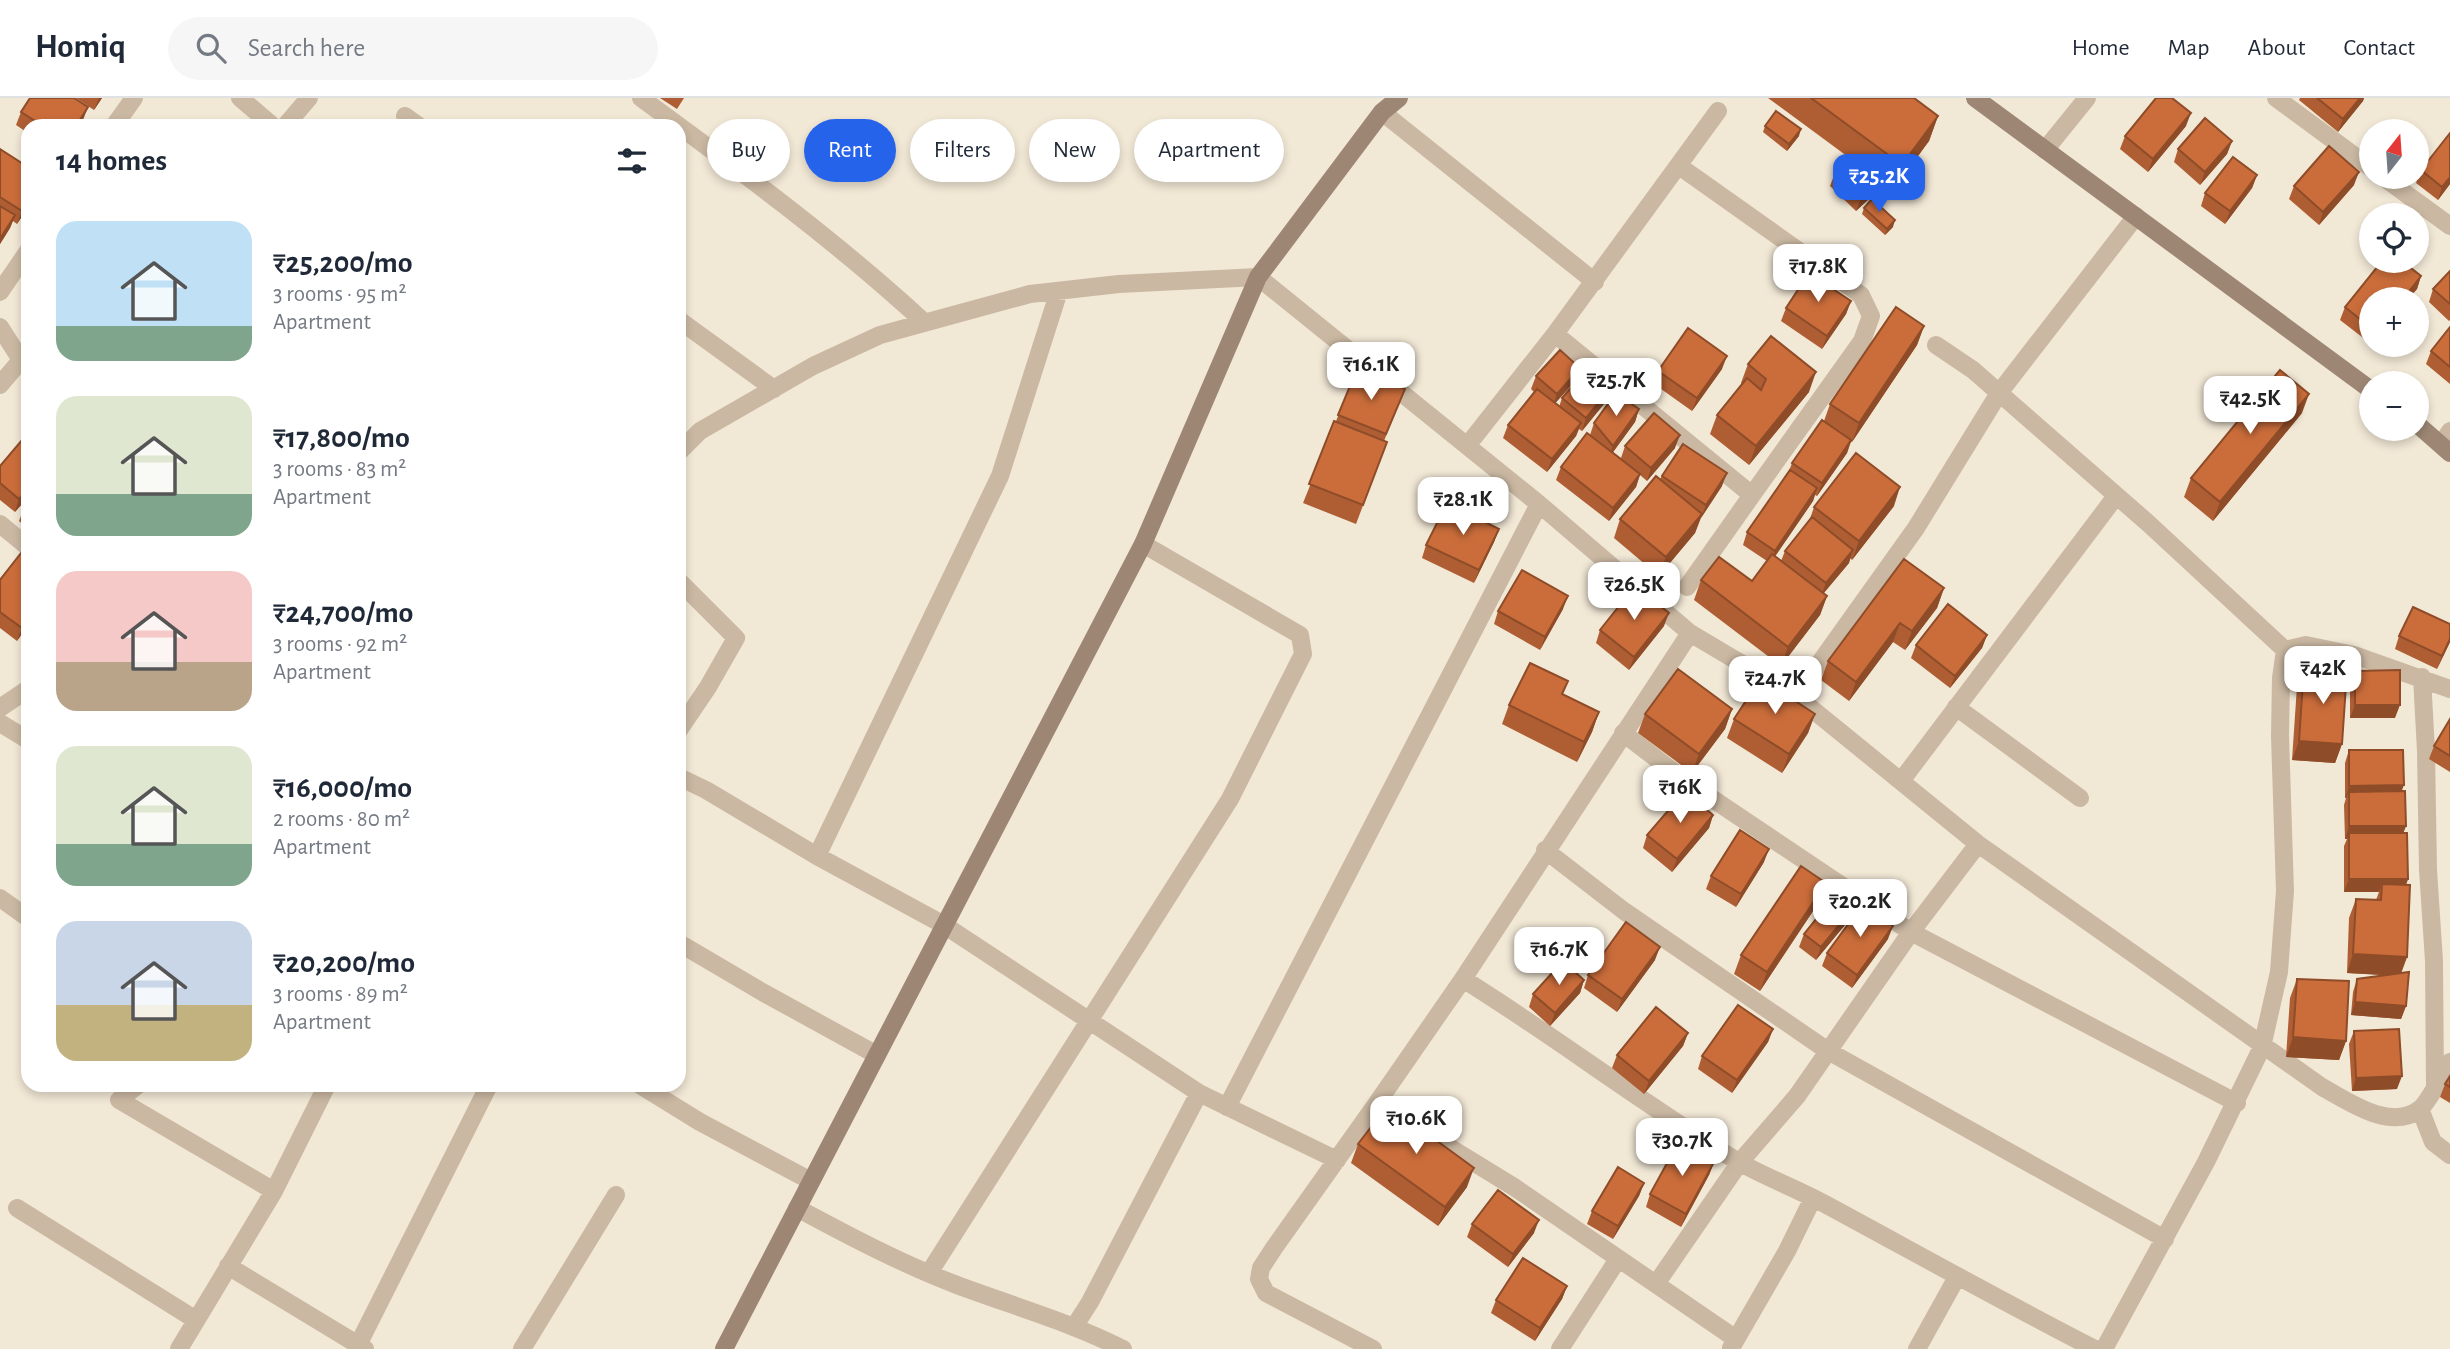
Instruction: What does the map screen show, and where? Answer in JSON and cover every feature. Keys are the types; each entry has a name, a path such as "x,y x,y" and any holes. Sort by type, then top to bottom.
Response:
{"street":[{"path":"119,119 134,98"},
{"path":"240,98 265,119"},
{"path":"291,119 309,98"},
{"path":"641,98 670,119"},
{"path":"728,1348 797,1208 1143,544 1258,277 1382,112 1399,98"},
{"path":"1975,98 2359,381"},
{"path":"2045,150 2087,98"},
{"path":"2276,98 2359,159"},
{"path":"1467,446 1595,282 1718,111"},
{"path":"1382,112 1595,282"},
{"path":"686,131 775,196 877,278 924,321"},
{"path":"1679,166 1861,295 1871,316 1862,341 1687,587"},
{"path":"2399,189 2450,226"},
{"path":"1796,696 1916,528 1999,393 2136,216"},
{"path":"0,292 21,261"},
{"path":"686,445 700,431 813,366 880,335 924,321 1030,294 1119,284 1258,277 1539,504 1690,633 1796,696 1978,844 2322,1087 2361,1108 2389,1117 2403,1115 2420,1109 2450,1062"},
{"path":"817,856 1000,476 1059,291"},
{"path":"686,325 774,388"},
{"path":"0,327 21,357"},
{"path":"1555,334 1752,495"},
{"path":"1936,345 1973,370 2285,650"},
{"path":"0,385 21,364"},
{"path":"2429,432 2447,443"},
{"path":"1901,781 2116,496"},
{"path":"1227,1107 1539,504"},
{"path":"0,524 21,541"},
{"path":"929,1273 1230,799 1303,654 1300,635 1143,544"},
{"path":"686,588 736,638 686,720"},
{"path":"1373,1349 1266,1293 1259,1279 1261,1268 1463,979 1545,850 1690,633"},
{"path":"2285,650 2306,645 2354,655 2450,689"},
{"path":"2104,1349 2237,1103 2262,1047 2280,972 2285,891 2280,736 2281,678 2285,650"},
{"path":"2422,677 2428,870 2434,961 2435,1086"},
{"path":"0,708 21,694"},
{"path":"1956,707 2080,798"},
{"path":"0,723 21,736"},
{"path":"1623,733 1734,815 1911,933 2237,1103"},
{"path":"686,780 944,925 1199,1093 1337,1160"},
{"path":"1656,1284 1740,1163 1797,1096 1911,933 1978,844"},
{"path":"1545,850 1635,919 1828,1051 2165,1240"},
{"path":"0,898 21,913"},
{"path":"686,947 877,1055"},
{"path":"1463,979 1519,1013 1657,1110 1740,1163 1813,1198 2095,1349"},
{"path":"129,1092 119,1100 274,1191"},
{"path":"178,1349 274,1191 324,1092"},
{"path":"228,1266 361,1347 486,1092"},
{"path":"651,1092 700,1122 811,1181"},
{"path":"1074,1327 1090,1302 1199,1093"},
{"path":"1377,1103 1514,1187 1656,1284 1733,1344 1787,1251 1813,1198"},
{"path":"2420,1109 2433,1142 2450,1155"},
{"path":"522,1349 616,1195"},
{"path":"797,1208 869,1246 929,1273 1074,1327 1123,1349"},
{"path":"17,1209 195,1321"},
{"path":"1560,1349 1618,1259"},
{"path":"1916,1349 1957,1277"}],"building":[{"path":"30,98 74,98 88,107 80,119 32,119 21,112"},
{"path":"1811,98 1914,98 1938,116 1902,165"},
{"path":"2156,98 2172,98 2191,113 2153,159 2125,136"},
{"path":"2317,98 2360,98 2343,119"},
{"path":"1776,111 1801,129 1789,144 1765,126"},
{"path":"2205,118 2232,141 2205,172 2178,149"},
{"path":"2450,133 2450,177 2442,187 2429,176 2429,160"},
{"path":"2329,146 2359,172 2323,212 2294,186"},
{"path":"0,149 21,162 21,210 0,197"},
{"path":"2233,157 2257,175 2230,211 2205,193"},
{"path":"1849,159 1875,184 1861,198 1835,173"},
{"path":"1872,199 1895,220 1887,229 1864,208"},
{"path":"0,206 15,215 0,239"},
{"path":"2450,271 2450,304 2433,289"},
{"path":"1809,273 1851,301 1827,336 1786,308"},
{"path":"2372,273 2417,273 2421,276 2412,287 2361,287"},
{"path":"2359,290 2359,318 2345,307"},
{"path":"1896,307 1924,326 1859,423 1830,404"},
{"path":"2450,327 2450,367 2431,351"},
{"path":"1688,328 1727,356 1697,398 1658,371"},
{"path":"1771,336 1816,372 1756,446 1717,415 1747,378 1761,390 1766,379 1748,364"},
{"path":"1560,350 1580,368 1557,394 1536,376"},
{"path":"1589,367 1612,386 1586,418 1562,398"},
{"path":"1357,369 1405,389 1386,434 1338,415"},
{"path":"2280,370 2309,394 2220,502 2191,478"},
{"path":"1537,389 1581,423 1552,459 1508,425"},
{"path":"1616,393 1639,409 1613,446 1594,423"},
{"path":"1654,413 1680,435 1651,468 1625,446"},
{"path":"1822,420 1851,440 1822,483 1792,463"},
{"path":"1334,421 1387,442 1363,505 1309,484"},
{"path":"1587,433 1640,474 1613,508 1561,467"},
{"path":"21,441 19,499 0,483 0,466"},
{"path":"1683,444 1727,473 1706,505 1662,476"},
{"path":"1856,453 1900,487 1859,541 1814,507"},
{"path":"1790,470 1817,488 1775,551 1747,532"},
{"path":"1656,476 1702,514 1666,557 1620,519"},
{"path":"1447,503 1499,529 1479,570 1426,545"},
{"path":"1812,517 1853,550 1826,583 1785,551"},
{"path":"21,553 21,627 0,612 0,580"},
{"path":"1772,554 1827,596 1788,647 1701,580 1719,557 1752,581"},
{"path":"1904,559 1944,588 1912,631 1900,623 1856,682 1828,661"},
{"path":"1522,570 1568,596 1545,637 1498,611"},
{"path":"1635,586 1669,613 1634,657 1600,630"},
{"path":"1948,604 1987,635 1955,676 1916,645"},
{"path":"2413,607 2450,624 2450,639 2442,656 2399,636"},
{"path":"1530,663 1568,681 1562,694 1599,712 1584,742 1509,705"},
{"path":"2304,667 2347,670 2342,744 2299,741"},
{"path":"1678,669 1732,709 1699,754 1645,714"},
{"path":"2400,670 2400,705 2355,705 2355,671"},
{"path":"1761,678 1815,714 1789,754 1734,719"},
{"path":"2450,719 2450,756 2434,746"},
{"path":"2349,750 2403,750 2404,785 2349,786"},
{"path":"1685,791 1713,815 1677,859 1647,835"},
{"path":"2405,791 2406,826 2349,826 2349,792"},
{"path":"1740,830 1769,849 1741,894 1711,876"},
{"path":"2349,833 2407,833 2408,879 2349,879"},
{"path":"1801,866 1826,883 1767,972 1741,955"},
{"path":"2382,884 2410,885 2407,957 2353,954 2356,899 2381,900"},
{"path":"1837,893 1854,907 1821,947 1804,934"},
{"path":"1863,904 1893,926 1857,975 1827,953"},
{"path":"1626,922 1660,947 1622,999 1588,975"},
{"path":"1563,961 1584,980 1555,1013 1533,994"},
{"path":"2409,972 2406,1006 2355,1002 2357,979"},
{"path":"2297,979 2349,981 2346,1041 2293,1037"},
{"path":"1738,1005 1773,1029 1737,1080 1702,1056"},
{"path":"1656,1007 1688,1033 1649,1081 1617,1055"},
{"path":"2399,1029 2402,1076 2356,1078 2354,1031"},
{"path":"1388,1105 1474,1168 1445,1207 1358,1144"},
{"path":"1678,1143 1714,1162 1686,1214 1650,1194"},
{"path":"1618,1167 1644,1183 1618,1226 1592,1211"},
{"path":"1498,1190 1539,1220 1513,1254 1472,1224"},
{"path":"1523,1258 1567,1286 1540,1328 1496,1300"}]}
